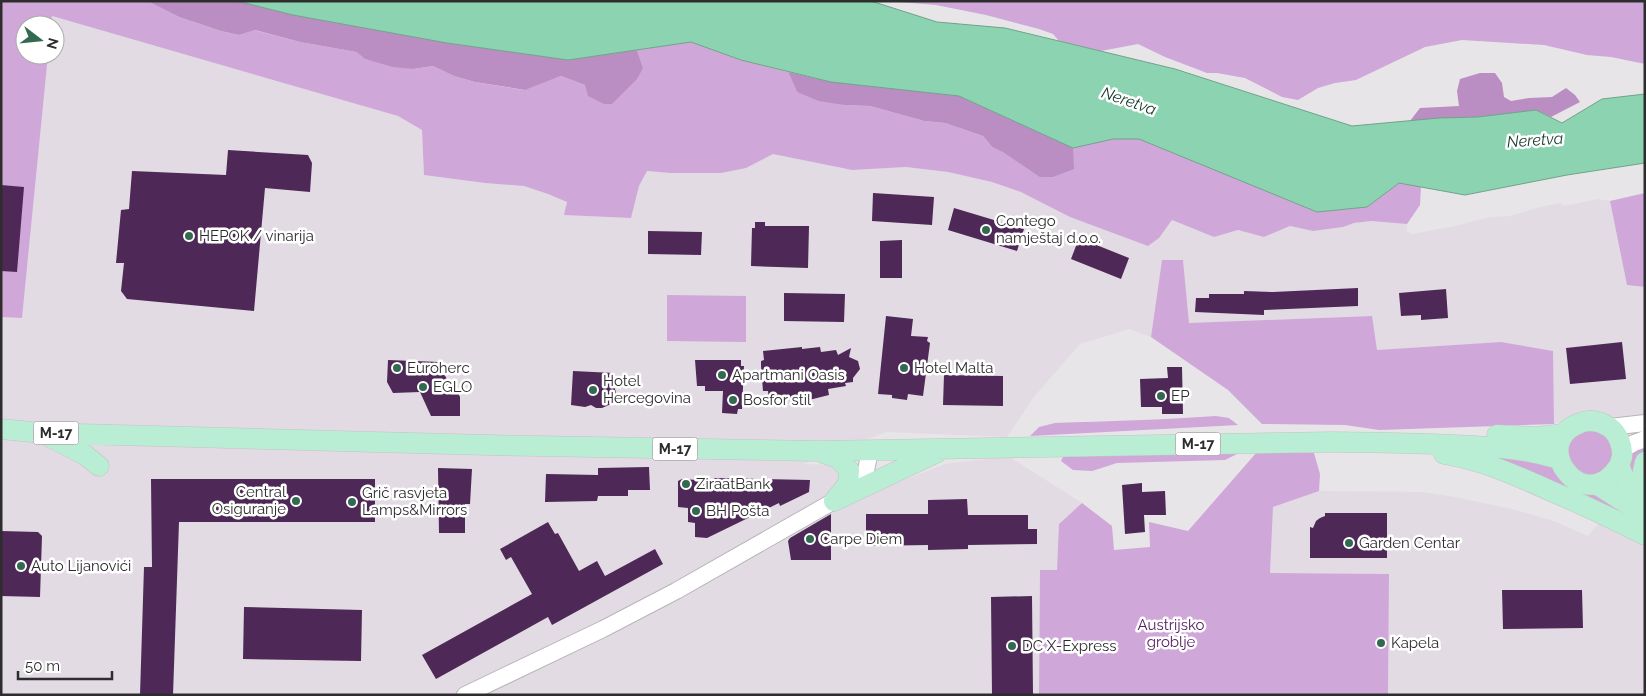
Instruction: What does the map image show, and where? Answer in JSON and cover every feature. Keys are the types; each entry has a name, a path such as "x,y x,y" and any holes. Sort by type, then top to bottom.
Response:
{"main road":[{"name":"M-17","path":"1401,442 1434,435 1460,433 1538,437 1564,434 1574,425 1586,421 1598,422 1610,427"},
{"path":"1610,427 1616,434 1625,479 1645,500"},
{"name":"M-17","path":"1,429 42,433 487,446 819,451 1401,442 1491,446 1520,450 1559,459"},
{"path":"42,433 85,455 99,466"},
{"path":"1564,434 1559,446 1559,459 1562,468 1575,481 1583,484 1596,484 1606,480 1614,474 1620,458"},
{"path":"1380,442 1467,458 1500,468 1606,515 1645,535"},
{"path":"834,501 945,449"},
{"path":"819,451 838,458 849,470 848,484 834,501"},
{"path":"1645,462 1643,471 1645,485"},
{"path":"1596,484 1645,515"}],"street":[{"path":"1610,427 1645,423"},
{"path":"1620,458 1645,439"},
{"path":"465,695 603,629 676,591 834,501 859,483 865,476 868,469 870,450"}],"shaded area":[{"path":"147,1 237,1 293,15 447,43 568,60 637,50 643,68 637,79 612,104 604,104 588,96 585,85 561,76 525,90 475,82 454,76 433,66 413,69 393,67 365,59 356,52 300,42 255,30 239,35 221,31 179,17"},
{"path":"65,20 398,116 422,130 424,175 523,186 567,202 565,215 631,218 639,186 646,171 671,173 746,168 773,154 852,170 906,167 948,172 992,182 1021,192 1148,246 1159,238 1172,220 1214,237 1238,230 1264,237 1290,226 1313,231 1371,221 1407,224 1407,231 1412,234 1490,217 1510,216 1560,203 1564,206 1598,199 1610,201 1627,285 1645,287 1645,416 1636,418 1583,415 1554,424 1552,351 1501,342 1377,350 1371,316 1189,323 1183,260 1162,260 1151,337 1129,329 1080,344 1033,398 1007,437 886,432 804,464 835,465 878,490 945,464 1008,456 1082,503 1059,524 1057,570 1040,571 1039,695 1,695 1,317 22,318 47,65 65,65"},
{"path":"788,72 832,82 959,96 1073,148 1074,169 1053,177 1040,177 1003,152 992,147 983,136 945,123 924,121 870,106 844,105 819,101 797,92"},
{"path":"1480,73 1495,73 1502,83 1504,97 1511,101 1552,97 1566,88 1580,102 1551,117 1536,110 1478,117 1410,121 1420,108 1459,106 1457,91 1460,79"},
{"path":"1319,491 1421,492 1450,496 1512,509 1554,521 1588,536 1606,515 1645,535 1645,695 1388,695 1389,574 1270,573 1273,507"}],"green space":[{"path":"1,1 147,1 179,17 221,31 239,35 254,30 300,42 356,52 365,59 413,69 433,66 454,76 475,82 524,90 561,76 585,85 643,68 637,50 691,42 741,60 788,72 797,92 844,105 870,106 924,121 945,123 983,136 992,147 1003,151 1073,169 1073,148 1113,139 1139,139 1317,212 1367,207 1399,183 1421,187 1420,205 1407,224 1371,221 1313,231 1290,226 1264,237 1238,230 1214,237 1172,220 1159,238 1148,246 1070,217 1021,192 992,182 948,172 906,167 852,170 773,154 746,168 721,173 647,171 639,186 631,218 564,215 567,202 524,186 424,175 422,130 398,116 65,20 65,15 15,15 15,65 47,65 22,318 1,317"},
{"path":"887,1 1645,1 1645,64 1611,57 1587,55 1544,45 1462,40 1425,47 1356,80 1318,88 1298,100 1282,97 1245,78 1207,73 1165,57 1138,44 1101,51 1059,41 1053,34 1039,29 986,15 936,5"},
{"path":"1645,193 1645,287 1627,285 1610,201"},
{"path":"1162,260 1183,260 1189,323 1372,316 1377,350 1501,342 1553,351 1554,424 1379,430 1345,425 1262,424 1228,390 1151,337"},
{"path":"667,295 746,296 746,342 667,341"},
{"path":"1216,416 1229,418 1238,425 1030,436 1039,427 1055,423"},
{"path":"1586,423 1617,441 1608,475 1572,475 1563,440"},
{"path":"1645,442 1645,452 1642,455 1645,498 1624,458"},
{"path":"1476,448 1549,458 1596,485 1645,531"},
{"path":"1236,451 1237,454 1225,460 1117,463 1092,471 1073,470 1061,461 1063,457"},
{"name":"Austrijsko groblje","path":"1257,452 1314,453 1320,474 1319,491 1273,507 1270,573 1389,574 1388,695 1039,695 1040,570 1057,570 1059,524 1082,503 1112,526 1114,550 1150,547 1149,522 1188,531"}],"water":[{"name":"Neretva","path":"237,1 871,1 937,22 1005,28 1175,69 1352,126 1439,118 1478,117 1536,110 1562,123 1602,99 1645,94 1645,163 1567,175 1465,195 1399,183 1367,207 1317,212 1139,139 1113,139 1073,148 959,96 831,82 741,60 691,42 568,60 447,43 293,15"}],"building":[{"name":"HEPOK / vinarija","path":"228,150 308,155 312,163 310,192 265,188 254,311 127,299 121,291 124,263 116,263 121,210 129,209 132,171 226,175"},
{"path":"1,185 24,187 17,272 1,271"},
{"path":"873,193 934,197 932,225 872,221"},
{"name":"Contego namještaj d.o.o.","path":"954,208 1024,229 1017,251 948,230"},
{"path":"755,222 765,222 765,226 809,226 808,268 751,266 752,228 755,228"},
{"path":"648,231 702,232 701,255 648,254"},
{"path":"1079,238 1129,258 1121,279 1071,259"},
{"path":"902,240 902,278 880,278 880,241"},
{"path":"1358,288 1358,306 1264,310 1264,315 1195,312 1196,298 1209,298 1209,294 1244,294 1244,291 1273,292"},
{"path":"1446,289 1448,318 1421,320 1421,315 1401,316 1399,293"},
{"path":"784,293 845,294 844,322 784,321"},
{"name":"Hotel Malta","path":"886,316 913,319 911,336 928,337 927,341 930,343 923,396 908,394 907,400 892,398 892,395 878,394"},
{"path":"1622,342 1626,379 1570,384 1566,348"},
{"path":"802,347 802,349 820,347 821,352 836,350 838,355 851,348 849,357 858,361 860,369 853,378 853,382 845,383 846,386 828,389 829,395 805,401 787,400 785,398 769,400 768,391 763,391 761,361 764,360 763,351"},
{"name":"EGLO","path":"388,360 439,362 448,382 453,382 460,397 460,416 431,416 420,392 393,393 387,382"},
{"path":"695,360 741,360 741,366 744,366 742,409 738,409 737,414 722,413 723,391 705,391 705,386 697,386"},
{"name":"EP","path":"1167,367 1182,367 1183,414 1162,414 1162,407 1141,407 1140,379 1168,378"},
{"name":"Hotel Hercegovina","path":"573,371 614,373 613,384 616,392 611,404 602,408 596,408 591,405 585,407 571,405"},
{"path":"944,375 1003,376 1003,406 943,405"},
{"path":"649,467 650,490 628,490 628,496 598,496 597,501 545,502 546,474 598,475 598,468"},
{"path":"438,468 472,469 470,504 465,504 465,533 439,533"},
{"path":"714,478 810,480 809,492 780,506 779,503 707,538 695,537 695,523 688,522 688,508 678,507 678,481 682,479 713,481"},
{"path":"151,479 375,479 375,522 179,522 173,695 140,695 144,567 152,567"},
{"path":"1142,483 1142,492 1165,491 1166,515 1144,515 1145,532 1125,534 1122,485"},
{"path":"967,499 968,515 1028,515 1028,529 1037,529 1037,544 968,545 968,549 928,550 928,545 866,546 866,514 928,514 928,500"},
{"name":"Garden Centar","path":"1325,513 1387,513 1387,558 1310,558 1310,527 1313,528 1316,521 1325,516"},
{"name":"Carpe Diem","path":"831,514 831,560 791,560 788,541 790,538"},
{"path":"548,522 555,534 558,533 579,571 597,561 605,576 655,549 663,564 552,625 548,617 436,679 422,655 532,594 511,557 506,560 500,549"},
{"name":"Auto Lijanovići","path":"1,531 38,532 42,536 40,597 1,596"},
{"path":"1502,590 1582,590 1583,628 1503,629"},
{"name":"DC X-Express","path":"1032,596 1033,695 992,695 991,597"},
{"path":"244,607 362,610 361,661 243,659"}],"place":[{"name":"Contego namještaj d.o.o.","path":"986,230"},
{"name":"HEPOK / vinarija","path":"189,236"},
{"name":"Euroherc","path":"397,368"},
{"name":"Hotel Malta","path":"904,368"},
{"name":"Apartmani Oasis","path":"722,375"},
{"name":"EGLO","path":"423,387"},
{"name":"Hotel Hercegovina","path":"593,390"},
{"name":"EP","path":"1161,396"},
{"name":"Bosfor stil","path":"733,400"},
{"name":"ZiraatBank","path":"686,484"},
{"name":"Central Osiguranje","path":"296,501"},
{"name":"Grič rasvjeta Lamps&Mirrors","path":"352,502"},
{"name":"BH Pošta","path":"696,511"},
{"name":"Carpe Diem","path":"810,539"},
{"name":"Garden Centar","path":"1349,543"},
{"name":"Auto Lijanovići","path":"21,566"},
{"name":"Kapela","path":"1381,643"},
{"name":"DC X-Express","path":"1012,646"}]}
